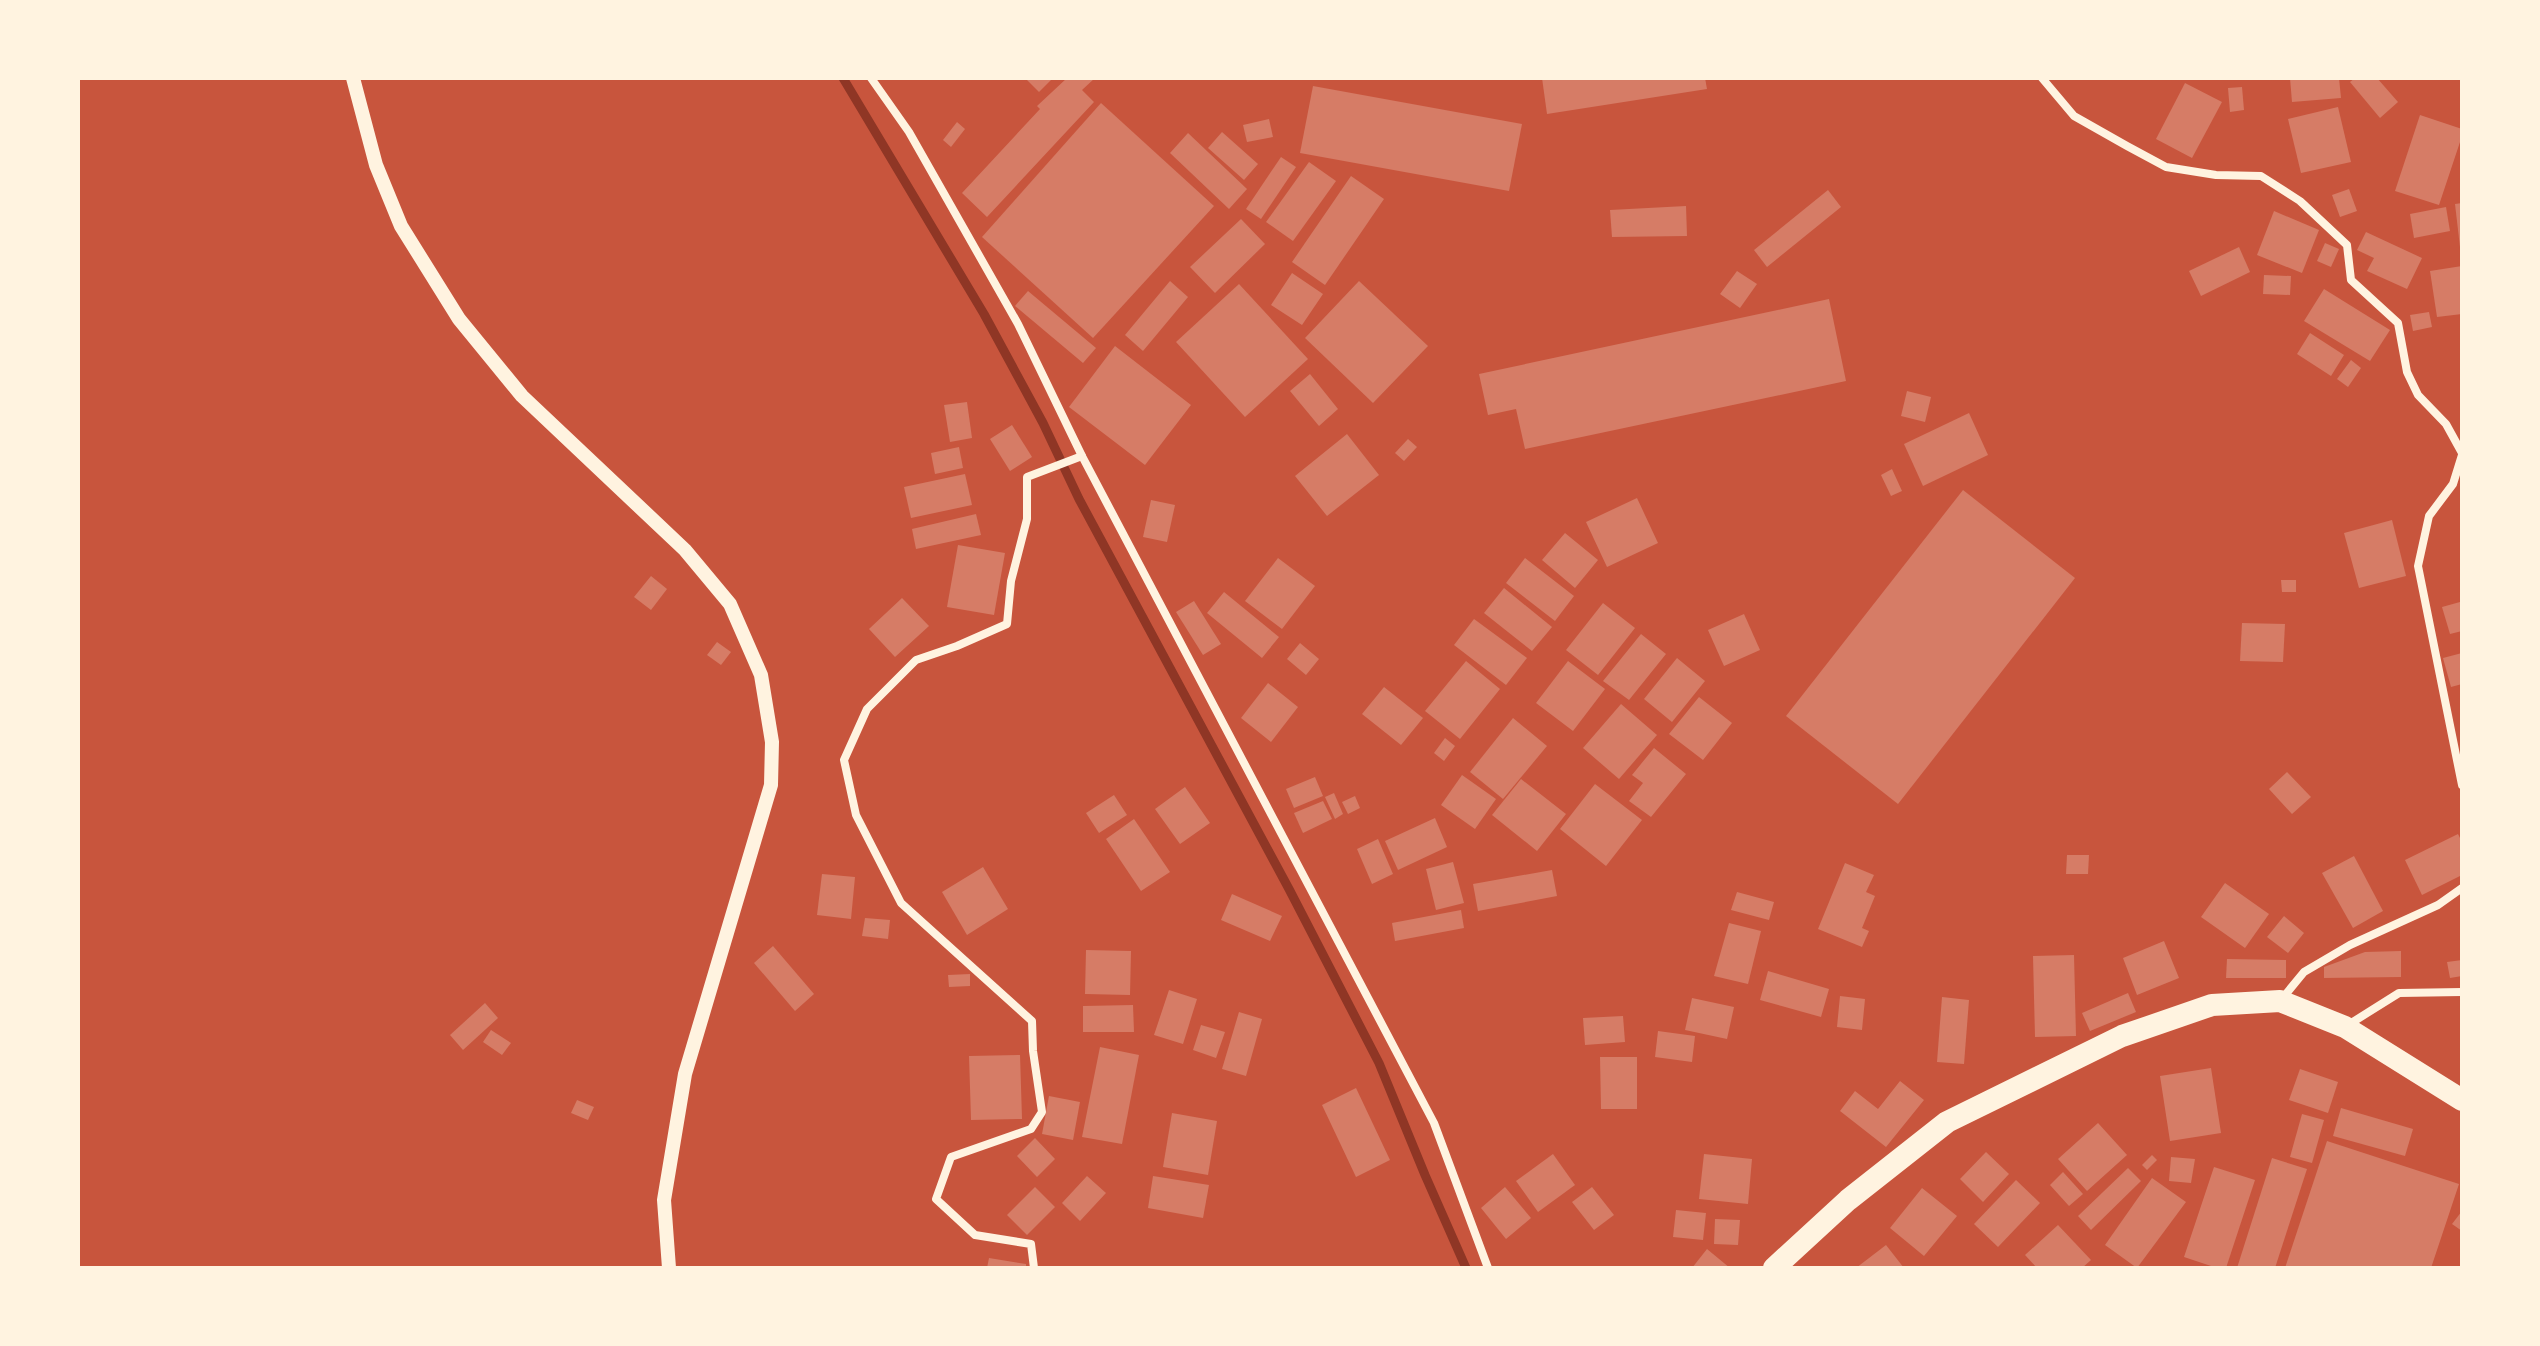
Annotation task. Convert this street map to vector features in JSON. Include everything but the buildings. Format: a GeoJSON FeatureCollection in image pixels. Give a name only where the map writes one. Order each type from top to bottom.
{"type":"FeatureCollection","features":[{"type":"Feature","properties":{"kind":"highway"},"geometry":{"type":"LineString","coordinates":[[1774,1268],[1848,1200],[1947,1122],[2122,1036],[2212,1005],[2280,1001],[2345,1027],[2462,1100]]}},
{"type":"Feature","properties":{"kind":"street"},"geometry":{"type":"LineString","coordinates":[[353,78],[376,165],[401,226],[459,319],[522,396],[685,550],[730,604],[761,675],[772,742],[771,785],[685,1074],[664,1200],[669,1268]]}},
{"type":"Feature","properties":{"kind":"street"},"geometry":{"type":"LineString","coordinates":[[871,78],[909,132],[1018,324],[1082,456],[1434,1123],[1488,1268]]}},
{"type":"Feature","properties":{"kind":"street"},"geometry":{"type":"LineString","coordinates":[[2042,78],[2074,116],[2166,167],[2216,175],[2261,176],[2300,201],[2347,245],[2351,280],[2398,323],[2407,372],[2418,395],[2446,424],[2462,454],[2453,484],[2429,516],[2418,566],[2462,785]]}},
{"type":"Feature","properties":{"kind":"street"},"geometry":{"type":"LineString","coordinates":[[1034,1268],[1031,1244],[975,1235],[936,1199],[951,1157],[1031,1129],[1042,1112],[1032,1021],[901,903],[856,815],[844,760],[867,709],[916,660],[1007,624],[1011,581],[1027,519],[1027,477],[1082,456]]}},
{"type":"Feature","properties":{"kind":"street"},"geometry":{"type":"LineString","coordinates":[[2280,1001],[2304,972],[2350,945],[2438,905],[2462,888]]}},
{"type":"Feature","properties":{"kind":"street"},"geometry":{"type":"LineString","coordinates":[[2345,1027],[2399,993],[2462,992]]}},
{"type":"Feature","properties":{"kind":"waterway"},"geometry":{"type":"LineString","coordinates":[[843,78],[984,314],[1043,423],[1079,499],[1289,889],[1379,1063],[1466,1268]]}}]}
